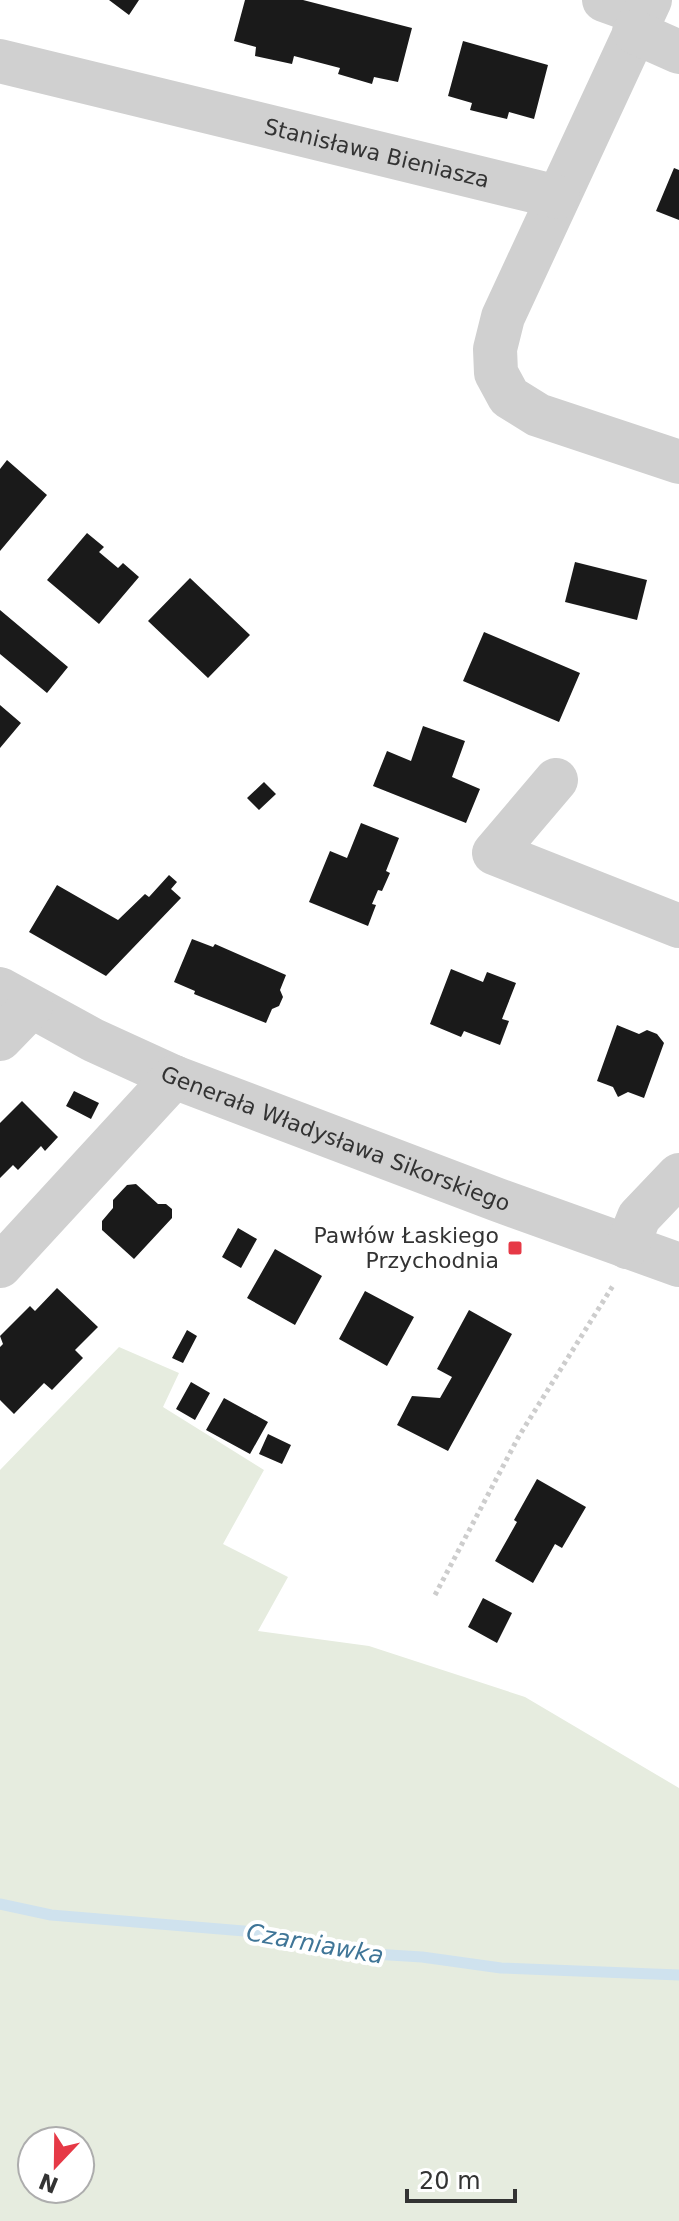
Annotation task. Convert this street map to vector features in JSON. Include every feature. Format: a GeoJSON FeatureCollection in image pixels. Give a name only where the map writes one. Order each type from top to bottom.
{"type":"FeatureCollection","features":[{"type":"Feature","properties":{"kind":"street"},"geometry":{"type":"LineString","coordinates":[[679,52],[633,11],[558,197],[503,317],[495,349],[496,373],[509,397],[538,415],[679,462]]}},
{"type":"Feature","properties":{"kind":"street","name":"Stanisława Bieniasza"},"geometry":{"type":"LineString","coordinates":[[0,61],[558,197]]}},
{"type":"Feature","properties":{"kind":"street"},"geometry":{"type":"LineString","coordinates":[[556,780],[494,853],[679,926]]}},
{"type":"Feature","properties":{"kind":"street"},"geometry":{"type":"LineString","coordinates":[[0,1039],[16,998]]}},
{"type":"Feature","properties":{"kind":"street","name":"Generała Władysława Sikorskiego"},"geometry":{"type":"LineString","coordinates":[[16,998],[93,1040],[174,1077],[679,1265]]}},
{"type":"Feature","properties":{"kind":"street"},"geometry":{"type":"LineString","coordinates":[[0,1266],[174,1077]]}},
{"type":"Feature","properties":{"kind":"street"},"geometry":{"type":"LineString","coordinates":[[627,1247],[639,1217],[679,1175]]}},
{"type":"Feature","properties":{"kind":"path"},"geometry":{"type":"LineString","coordinates":[[435,1595],[519,1436],[613,1288],[627,1247]]}},
{"type":"Feature","properties":{"kind":"shaded area"},"geometry":{"type":"Polygon","coordinates":[[[119,1347],[179,1373],[163,1407],[264,1470],[223,1544],[288,1577],[258,1631],[369,1646],[525,1697],[679,1788],[679,2221],[0,2221],[0,1470],[119,1347]]]}},
{"type":"Feature","properties":{"kind":"building"},"geometry":{"type":"Polygon","coordinates":[[[109,0],[139,0],[129,15],[109,0]]]}},
{"type":"Feature","properties":{"kind":"building"},"geometry":{"type":"Polygon","coordinates":[[[245,0],[303,0],[412,28],[398,82],[374,77],[372,84],[338,74],[340,68],[294,56],[292,64],[255,56],[256,47],[234,41],[245,0]]]}},
{"type":"Feature","properties":{"kind":"building"},"geometry":{"type":"Polygon","coordinates":[[[463,41],[548,65],[534,119],[509,112],[507,119],[470,110],[472,103],[448,96],[463,41]]]}},
{"type":"Feature","properties":{"kind":"building"},"geometry":{"type":"Polygon","coordinates":[[[674,168],[679,170],[679,220],[656,211],[674,168]]]}},
{"type":"Feature","properties":{"kind":"building"},"geometry":{"type":"Polygon","coordinates":[[[7,460],[47,495],[0,551],[0,469],[7,460]]]}},
{"type":"Feature","properties":{"kind":"building"},"geometry":{"type":"Polygon","coordinates":[[[87,533],[104,547],[99,552],[118,568],[123,563],[139,577],[99,624],[47,580],[87,533]]]}},
{"type":"Feature","properties":{"kind":"building"},"geometry":{"type":"Polygon","coordinates":[[[575,562],[647,580],[637,620],[565,602],[575,562]]]}},
{"type":"Feature","properties":{"kind":"building"},"geometry":{"type":"Polygon","coordinates":[[[190,578],[250,635],[208,678],[148,621],[190,578]]]}},
{"type":"Feature","properties":{"kind":"building"},"geometry":{"type":"Polygon","coordinates":[[[0,610],[68,667],[47,693],[0,654],[0,610]]]}},
{"type":"Feature","properties":{"kind":"building"},"geometry":{"type":"Polygon","coordinates":[[[484,632],[580,673],[559,722],[463,681],[484,632]]]}},
{"type":"Feature","properties":{"kind":"building"},"geometry":{"type":"Polygon","coordinates":[[[0,705],[21,723],[0,748],[0,705]]]}},
{"type":"Feature","properties":{"kind":"building"},"geometry":{"type":"Polygon","coordinates":[[[423,726],[465,741],[452,777],[480,789],[466,823],[373,786],[387,751],[411,761],[423,726]]]}},
{"type":"Feature","properties":{"kind":"building"},"geometry":{"type":"Polygon","coordinates":[[[264,782],[276,794],[259,810],[247,798],[264,782]]]}},
{"type":"Feature","properties":{"kind":"building"},"geometry":{"type":"Polygon","coordinates":[[[361,823],[399,838],[386,871],[390,873],[372,904],[376,905],[368,926],[309,902],[330,851],[347,858],[361,823]]]}},
{"type":"Feature","properties":{"kind":"building"},"geometry":{"type":"Polygon","coordinates":[[[169,875],[177,882],[171,889],[181,898],[106,976],[29,932],[57,885],[118,920],[145,894],[149,897],[169,875]]]}},
{"type":"Feature","properties":{"kind":"building"},"geometry":{"type":"Polygon","coordinates":[[[192,939],[213,947],[215,944],[286,975],[280,990],[283,997],[279,1006],[272,1009],[266,1023],[194,994],[195,991],[174,982],[192,939]]]}},
{"type":"Feature","properties":{"kind":"building"},"geometry":{"type":"Polygon","coordinates":[[[451,969],[483,982],[487,972],[516,983],[502,1019],[509,1021],[500,1045],[464,1031],[461,1037],[430,1024],[451,969]]]}},
{"type":"Feature","properties":{"kind":"building"},"geometry":{"type":"Polygon","coordinates":[[[617,1025],[639,1034],[647,1030],[657,1034],[664,1043],[644,1098],[628,1092],[618,1097],[613,1087],[597,1081],[617,1025]]]}},
{"type":"Feature","properties":{"kind":"building"},"geometry":{"type":"Polygon","coordinates":[[[74,1091],[99,1103],[91,1119],[66,1106],[74,1091]]]}},
{"type":"Feature","properties":{"kind":"building"},"geometry":{"type":"Polygon","coordinates":[[[22,1101],[58,1137],[45,1151],[41,1146],[18,1170],[13,1165],[0,1178],[0,1123],[22,1101]]]}},
{"type":"Feature","properties":{"kind":"building"},"geometry":{"type":"Polygon","coordinates":[[[136,1184],[158,1204],[166,1204],[172,1209],[172,1218],[134,1259],[102,1230],[102,1221],[113,1208],[113,1200],[127,1185],[136,1184]]]}},
{"type":"Feature","properties":{"kind":"building"},"geometry":{"type":"Polygon","coordinates":[[[238,1228],[257,1239],[241,1268],[222,1257],[238,1228]]]}},
{"type":"Feature","properties":{"kind":"building"},"geometry":{"type":"Polygon","coordinates":[[[275,1249],[322,1276],[295,1325],[247,1298],[275,1249]]]}},
{"type":"Feature","properties":{"kind":"building"},"geometry":{"type":"Polygon","coordinates":[[[57,1288],[98,1327],[75,1350],[83,1358],[52,1390],[44,1383],[14,1414],[0,1400],[0,1347],[3,1344],[0,1336],[30,1306],[35,1311],[57,1288]]]}},
{"type":"Feature","properties":{"kind":"building"},"geometry":{"type":"Polygon","coordinates":[[[365,1291],[414,1317],[387,1366],[339,1339],[365,1291]]]}},
{"type":"Feature","properties":{"kind":"building"},"geometry":{"type":"Polygon","coordinates":[[[469,1310],[512,1334],[448,1451],[397,1425],[412,1396],[440,1398],[452,1377],[437,1369],[469,1310]]]}},
{"type":"Feature","properties":{"kind":"building"},"geometry":{"type":"Polygon","coordinates":[[[187,1330],[197,1336],[183,1363],[172,1358],[187,1330]]]}},
{"type":"Feature","properties":{"kind":"building"},"geometry":{"type":"Polygon","coordinates":[[[191,1382],[210,1393],[195,1420],[176,1409],[191,1382]]]}},
{"type":"Feature","properties":{"kind":"building"},"geometry":{"type":"Polygon","coordinates":[[[224,1398],[268,1422],[250,1454],[206,1430],[224,1398]]]}},
{"type":"Feature","properties":{"kind":"building"},"geometry":{"type":"Polygon","coordinates":[[[268,1434],[291,1445],[282,1464],[259,1454],[268,1434]]]}},
{"type":"Feature","properties":{"kind":"building"},"geometry":{"type":"Polygon","coordinates":[[[537,1479],[586,1507],[562,1548],[555,1544],[533,1583],[495,1561],[537,1479]]]}},
{"type":"Feature","properties":{"kind":"building"},"geometry":{"type":"Polygon","coordinates":[[[483,1598],[512,1613],[497,1643],[468,1627],[483,1598]]]}},
{"type":"Feature","properties":{"kind":"waterway","name":"Czarniawka"},"geometry":{"type":"LineString","coordinates":[[0,1904],[51,1915],[268,1933],[341,1952],[422,1957],[501,1968],[679,1975]]}},
{"type":"Feature","properties":{"kind":"place","name":"Pawłów Łaskiego Przychodnia"},"geometry":{"type":"Point","coordinates":[515,1248]}}]}
